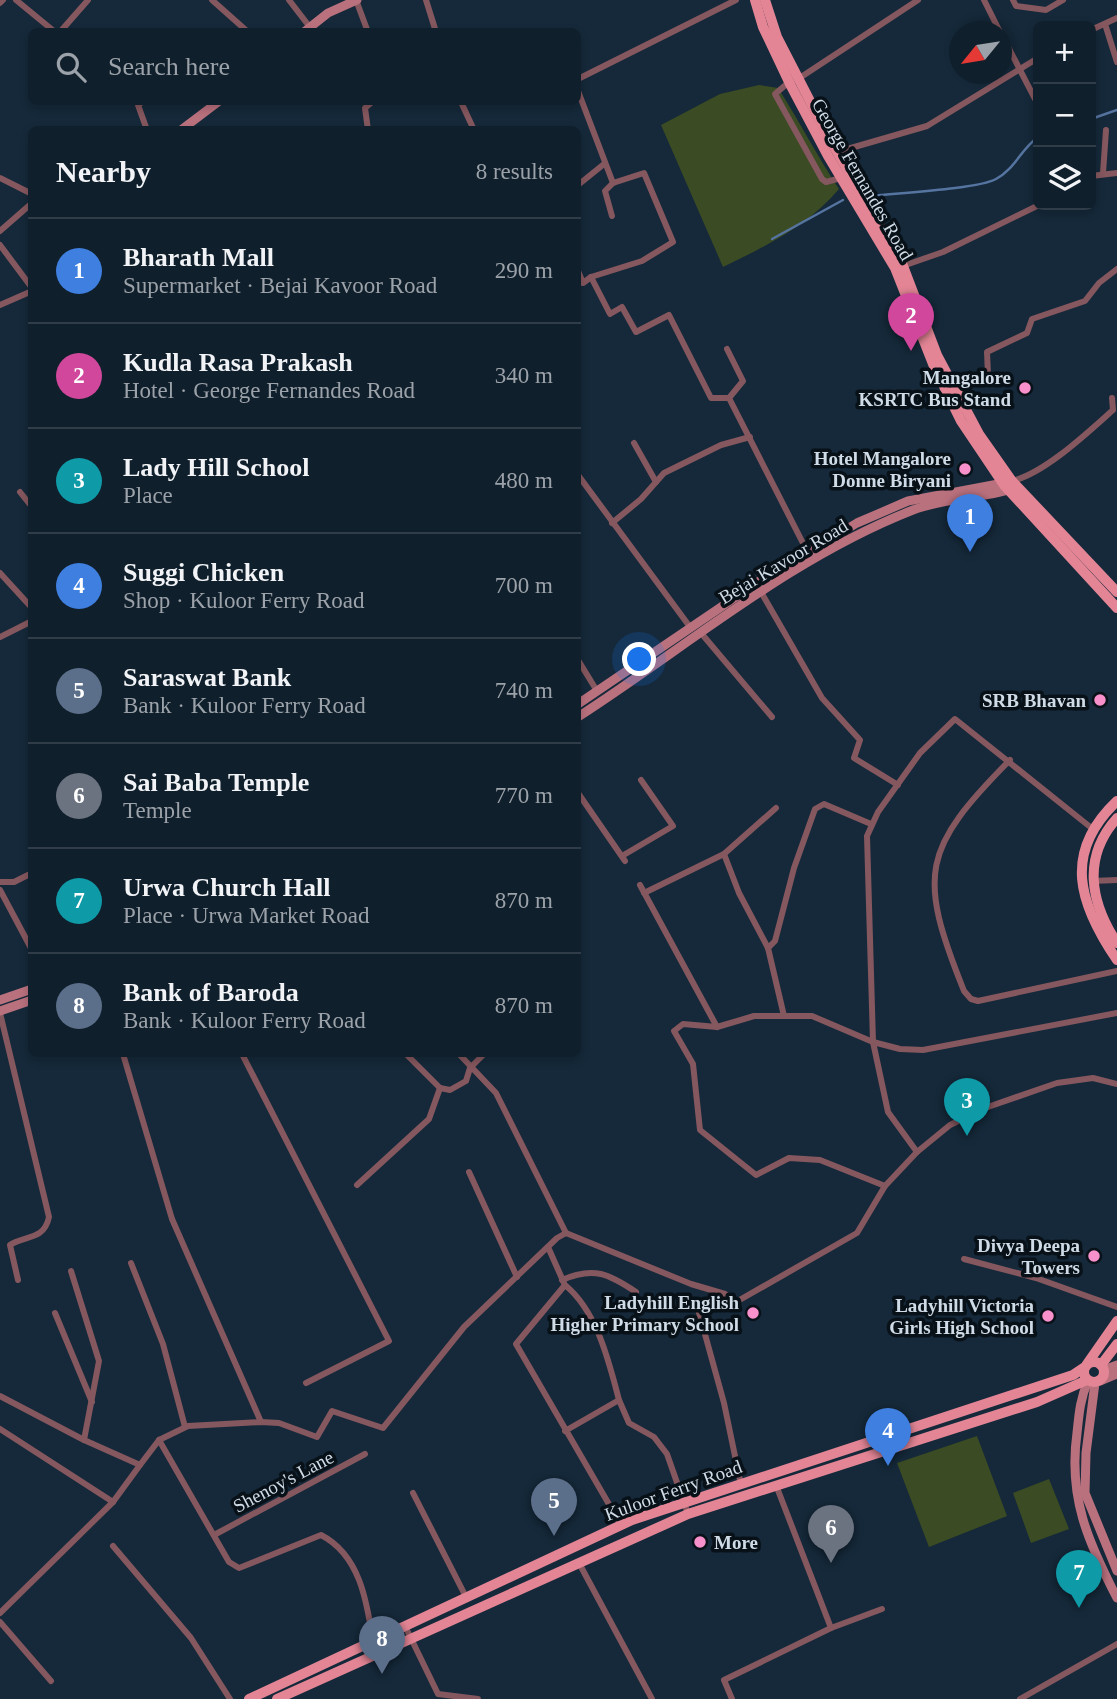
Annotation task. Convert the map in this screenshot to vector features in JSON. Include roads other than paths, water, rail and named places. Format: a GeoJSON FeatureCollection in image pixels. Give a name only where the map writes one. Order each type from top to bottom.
{"type":"FeatureCollection","features":[{"type":"Feature","properties":{"kind":"main road"},"geometry":{"type":"LineString","coordinates":[[307,28],[328,13],[356,0]]}},
{"type":"Feature","properties":{"kind":"main road","name":"George Fernandes Road"},"geometry":{"type":"LineString","coordinates":[[755,0],[763,27],[837,152],[899,267],[937,355],[1010,485],[1117,592]]}},
{"type":"Feature","properties":{"kind":"main road","name":"George Fernandes Road"},"geometry":{"type":"LineString","coordinates":[[765,0],[793,80],[841,178],[899,267],[933,364],[955,410],[1010,485],[1117,608]]}},
{"type":"Feature","properties":{"kind":"main road"},"geometry":{"type":"LineString","coordinates":[[186,126],[214,105]]}},
{"type":"Feature","properties":{"kind":"main road","name":"Bejai Kavoor Road"},"geometry":{"type":"LineString","coordinates":[[581,702],[807,551],[857,523],[908,501],[1010,485]]}},
{"type":"Feature","properties":{"kind":"main road","name":"Bejai Kavoor Road"},"geometry":{"type":"LineString","coordinates":[[581,715],[761,592],[813,561],[916,509],[1010,485]]}},
{"type":"Feature","properties":{"kind":"main road"},"geometry":{"type":"LineString","coordinates":[[1117,801],[1094,830],[1085,848],[1081,870],[1082,894],[1090,917],[1117,960]]}},
{"type":"Feature","properties":{"kind":"main road"},"geometry":{"type":"LineString","coordinates":[[1117,818],[1107,830],[1094,859],[1092,881],[1101,918],[1117,943]]}},
{"type":"Feature","properties":{"kind":"main road"},"geometry":{"type":"LineString","coordinates":[[0,1000],[28,990]]}},
{"type":"Feature","properties":{"kind":"main road"},"geometry":{"type":"LineString","coordinates":[[0,1012],[28,1002]]}},
{"type":"Feature","properties":{"kind":"main road"},"geometry":{"type":"LineString","coordinates":[[1117,1321],[1086,1366],[1084,1377],[1093,1381],[1117,1374]]}},
{"type":"Feature","properties":{"kind":"main road"},"geometry":{"type":"LineString","coordinates":[[1117,1344],[1079,1407],[1073,1457],[1076,1498],[1087,1535],[1117,1598]]}},
{"type":"Feature","properties":{"kind":"main road"},"geometry":{"type":"LineString","coordinates":[[1086,1366],[1095,1362],[1102,1367],[1117,1365]]}},
{"type":"Feature","properties":{"kind":"main road","name":"Kuloor Ferry Road"},"geometry":{"type":"LineString","coordinates":[[249,1699],[621,1525],[683,1501],[954,1416],[1073,1375],[1086,1366]]}},
{"type":"Feature","properties":{"kind":"main road"},"geometry":{"type":"LineString","coordinates":[[1093,1381],[1085,1470],[1086,1493],[1117,1571]]}},
{"type":"Feature","properties":{"kind":"main road","name":"Kuloor Ferry Road"},"geometry":{"type":"LineString","coordinates":[[277,1699],[688,1514],[1037,1402],[1093,1381]]}},
{"type":"Feature","properties":{"kind":"main road"},"geometry":{"type":"LineString","coordinates":[[1087,1535],[1099,1531]]}},
{"type":"Feature","properties":{"kind":"street"},"geometry":{"type":"LineString","coordinates":[[16,0],[52,28]]}},
{"type":"Feature","properties":{"kind":"street"},"geometry":{"type":"LineString","coordinates":[[61,28],[88,0]]}},
{"type":"Feature","properties":{"kind":"street"},"geometry":{"type":"LineString","coordinates":[[212,0],[244,28]]}},
{"type":"Feature","properties":{"kind":"street"},"geometry":{"type":"LineString","coordinates":[[289,0],[305,28]]}},
{"type":"Feature","properties":{"kind":"street"},"geometry":{"type":"LineString","coordinates":[[356,0],[366,28]]}},
{"type":"Feature","properties":{"kind":"street"},"geometry":{"type":"LineString","coordinates":[[426,0],[435,28]]}},
{"type":"Feature","properties":{"kind":"street"},"geometry":{"type":"LineString","coordinates":[[581,78],[736,0]]}},
{"type":"Feature","properties":{"kind":"street"},"geometry":{"type":"LineString","coordinates":[[841,178],[827,182],[822,179],[775,93],[918,0]]}},
{"type":"Feature","properties":{"kind":"street"},"geometry":{"type":"LineString","coordinates":[[984,0],[994,21]]}},
{"type":"Feature","properties":{"kind":"street"},"geometry":{"type":"LineString","coordinates":[[1013,0],[1016,6],[1046,10],[1063,0]]}},
{"type":"Feature","properties":{"kind":"street"},"geometry":{"type":"LineString","coordinates":[[1096,28],[1117,18]]}},
{"type":"Feature","properties":{"kind":"street"},"geometry":{"type":"LineString","coordinates":[[1105,24],[1117,62]]}},
{"type":"Feature","properties":{"kind":"street"},"geometry":{"type":"LineString","coordinates":[[1012,55],[1033,95]]}},
{"type":"Feature","properties":{"kind":"street"},"geometry":{"type":"LineString","coordinates":[[837,152],[927,126],[1033,61]]}},
{"type":"Feature","properties":{"kind":"street"},"geometry":{"type":"LineString","coordinates":[[581,99],[613,183]]}},
{"type":"Feature","properties":{"kind":"street"},"geometry":{"type":"LineString","coordinates":[[138,105],[144,126]]}},
{"type":"Feature","properties":{"kind":"street"},"geometry":{"type":"LineString","coordinates":[[367,126],[365,108],[368,105]]}},
{"type":"Feature","properties":{"kind":"street"},"geometry":{"type":"LineString","coordinates":[[462,105],[472,126]]}},
{"type":"Feature","properties":{"kind":"street"},"geometry":{"type":"LineString","coordinates":[[1103,173],[1107,131]]}},
{"type":"Feature","properties":{"kind":"street"},"geometry":{"type":"LineString","coordinates":[[581,183],[604,164]]}},
{"type":"Feature","properties":{"kind":"street"},"geometry":{"type":"LineString","coordinates":[[581,284],[591,277],[642,261],[673,242],[644,173],[613,183],[605,191],[612,216]]}},
{"type":"Feature","properties":{"kind":"street"},"geometry":{"type":"LineString","coordinates":[[1096,175],[1117,173]]}},
{"type":"Feature","properties":{"kind":"street"},"geometry":{"type":"LineString","coordinates":[[0,178],[28,192]]}},
{"type":"Feature","properties":{"kind":"street"},"geometry":{"type":"LineString","coordinates":[[0,231],[28,206]]}},
{"type":"Feature","properties":{"kind":"street"},"geometry":{"type":"LineString","coordinates":[[899,267],[943,252],[1033,207]]}},
{"type":"Feature","properties":{"kind":"street"},"geometry":{"type":"LineString","coordinates":[[0,245],[28,282]]}},
{"type":"Feature","properties":{"kind":"street"},"geometry":{"type":"LineString","coordinates":[[957,392],[988,375],[987,352],[1027,333],[1032,319],[1085,301],[1099,283],[1117,269]]}},
{"type":"Feature","properties":{"kind":"street"},"geometry":{"type":"LineString","coordinates":[[591,277],[610,314],[622,307],[636,332],[669,314],[711,398],[729,398]]}},
{"type":"Feature","properties":{"kind":"street"},"geometry":{"type":"LineString","coordinates":[[0,305],[28,286]]}},
{"type":"Feature","properties":{"kind":"street"},"geometry":{"type":"LineString","coordinates":[[727,349],[743,381],[729,398]]}},
{"type":"Feature","properties":{"kind":"street"},"geometry":{"type":"LineString","coordinates":[[729,398],[813,561]]}},
{"type":"Feature","properties":{"kind":"street"},"geometry":{"type":"LineString","coordinates":[[1010,485],[1025,478],[1113,410],[1112,398]]}},
{"type":"Feature","properties":{"kind":"street"},"geometry":{"type":"LineString","coordinates":[[612,523],[641,499],[664,473],[721,445],[750,437]]}},
{"type":"Feature","properties":{"kind":"street"},"geometry":{"type":"LineString","coordinates":[[634,443],[656,482]]}},
{"type":"Feature","properties":{"kind":"street"},"geometry":{"type":"LineString","coordinates":[[581,479],[690,627]]}},
{"type":"Feature","properties":{"kind":"street"},"geometry":{"type":"LineString","coordinates":[[20,492],[28,502]]}},
{"type":"Feature","properties":{"kind":"street"},"geometry":{"type":"LineString","coordinates":[[0,573],[28,604]]}},
{"type":"Feature","properties":{"kind":"street"},"geometry":{"type":"LineString","coordinates":[[761,592],[822,698],[860,740],[854,758],[898,785]]}},
{"type":"Feature","properties":{"kind":"street"},"geometry":{"type":"LineString","coordinates":[[0,637],[28,623]]}},
{"type":"Feature","properties":{"kind":"street"},"geometry":{"type":"LineString","coordinates":[[701,633],[772,717]]}},
{"type":"Feature","properties":{"kind":"street"},"geometry":{"type":"LineString","coordinates":[[581,665],[597,691]]}},
{"type":"Feature","properties":{"kind":"street"},"geometry":{"type":"LineString","coordinates":[[917,1152],[888,1112],[873,1042],[865,856],[871,824],[920,753],[955,719],[1010,760],[1094,830]]}},
{"type":"Feature","properties":{"kind":"street"},"geometry":{"type":"LineString","coordinates":[[1010,760],[971,799],[952,825],[940,845],[934,869],[938,918],[964,991],[971,999],[978,1000],[1117,971]]}},
{"type":"Feature","properties":{"kind":"street"},"geometry":{"type":"LineString","coordinates":[[581,797],[624,859],[673,826],[641,780]]}},
{"type":"Feature","properties":{"kind":"street"},"geometry":{"type":"LineString","coordinates":[[768,948],[775,941],[794,868],[814,809],[824,804],[871,824]]}},
{"type":"Feature","properties":{"kind":"street"},"geometry":{"type":"LineString","coordinates":[[644,893],[724,854],[776,808]]}},
{"type":"Feature","properties":{"kind":"street"},"geometry":{"type":"LineString","coordinates":[[724,854],[739,893],[768,948],[784,1016]]}},
{"type":"Feature","properties":{"kind":"street"},"geometry":{"type":"LineString","coordinates":[[0,882],[14,882],[28,875]]}},
{"type":"Feature","properties":{"kind":"street"},"geometry":{"type":"LineString","coordinates":[[1092,881],[1117,880]]}},
{"type":"Feature","properties":{"kind":"street"},"geometry":{"type":"LineString","coordinates":[[640,885],[717,1027]]}},
{"type":"Feature","properties":{"kind":"street"},"geometry":{"type":"LineString","coordinates":[[0,890],[28,942]]}},
{"type":"Feature","properties":{"kind":"street"},"geometry":{"type":"LineString","coordinates":[[0,1012],[49,1217],[46,1226],[31,1238],[10,1245],[18,1280]]}},
{"type":"Feature","properties":{"kind":"street"},"geometry":{"type":"LineString","coordinates":[[885,1185],[820,1160],[789,1158],[756,1175],[700,1130],[693,1064],[674,1031],[683,1024],[717,1027],[754,1016],[811,1016],[873,1042],[900,1049],[923,1050],[1117,1013]]}},
{"type":"Feature","properties":{"kind":"street"},"geometry":{"type":"LineString","coordinates":[[123,1057],[172,1219],[261,1422]]}},
{"type":"Feature","properties":{"kind":"street"},"geometry":{"type":"LineString","coordinates":[[244,1057],[388,1341],[306,1383]]}},
{"type":"Feature","properties":{"kind":"street"},"geometry":{"type":"LineString","coordinates":[[409,1057],[440,1088],[450,1090],[466,1081],[470,1068],[481,1057]]}},
{"type":"Feature","properties":{"kind":"street"},"geometry":{"type":"LineString","coordinates":[[461,1057],[496,1093],[566,1233],[691,1284],[725,1294],[736,1302],[857,1233],[885,1185],[917,1152],[950,1125],[1058,1083],[1093,1077],[1117,1084]]}},
{"type":"Feature","properties":{"kind":"street"},"geometry":{"type":"LineString","coordinates":[[357,1185],[429,1119],[440,1088]]}},
{"type":"Feature","properties":{"kind":"street"},"geometry":{"type":"LineString","coordinates":[[469,1172],[517,1277]]}},
{"type":"Feature","properties":{"kind":"street"},"geometry":{"type":"LineString","coordinates":[[0,1613],[113,1502],[159,1440],[185,1427],[279,1423],[317,1437],[332,1411],[383,1428],[464,1327],[566,1233]]}},
{"type":"Feature","properties":{"kind":"street"},"geometry":{"type":"LineString","coordinates":[[548,1247],[564,1282],[596,1329],[629,1423],[654,1437],[667,1454],[688,1514]]}},
{"type":"Feature","properties":{"kind":"street"},"geometry":{"type":"LineString","coordinates":[[964,1259],[1036,1278],[1117,1307]]}},
{"type":"Feature","properties":{"kind":"street"},"geometry":{"type":"LineString","coordinates":[[131,1263],[163,1344],[185,1427]]}},
{"type":"Feature","properties":{"kind":"street"},"geometry":{"type":"LineString","coordinates":[[621,1525],[516,1344],[564,1282],[592,1270],[610,1274],[636,1292]]}},
{"type":"Feature","properties":{"kind":"street"},"geometry":{"type":"LineString","coordinates":[[71,1272],[98,1353],[99,1370],[84,1440]]}},
{"type":"Feature","properties":{"kind":"street"},"geometry":{"type":"LineString","coordinates":[[698,1309],[724,1403],[741,1485]]}},
{"type":"Feature","properties":{"kind":"street"},"geometry":{"type":"LineString","coordinates":[[55,1312],[93,1404]]}},
{"type":"Feature","properties":{"kind":"street"},"geometry":{"type":"LineString","coordinates":[[0,1396],[84,1440],[140,1465]]}},
{"type":"Feature","properties":{"kind":"street"},"geometry":{"type":"LineString","coordinates":[[565,1431],[619,1400]]}},
{"type":"Feature","properties":{"kind":"street"},"geometry":{"type":"LineString","coordinates":[[0,1429],[113,1502]]}},
{"type":"Feature","properties":{"kind":"street"},"geometry":{"type":"LineString","coordinates":[[159,1440],[229,1562],[239,1568],[313,1537],[321,1535],[337,1543],[365,1590],[373,1642]]}},
{"type":"Feature","properties":{"kind":"street","name":"Shenoy's Lane"},"geometry":{"type":"LineString","coordinates":[[215,1535],[365,1454]]}},
{"type":"Feature","properties":{"kind":"street"},"geometry":{"type":"LineString","coordinates":[[776,1485],[831,1628]]}},
{"type":"Feature","properties":{"kind":"street"},"geometry":{"type":"LineString","coordinates":[[412,1493],[467,1599]]}},
{"type":"Feature","properties":{"kind":"street"},"geometry":{"type":"LineString","coordinates":[[113,1546],[191,1639],[230,1699]]}},
{"type":"Feature","properties":{"kind":"street"},"geometry":{"type":"LineString","coordinates":[[579,1563],[652,1699]]}},
{"type":"Feature","properties":{"kind":"street"},"geometry":{"type":"LineString","coordinates":[[732,1699],[724,1680],[831,1628],[883,1609]]}},
{"type":"Feature","properties":{"kind":"street"},"geometry":{"type":"LineString","coordinates":[[0,1622],[51,1681]]}},
{"type":"Feature","properties":{"kind":"street"},"geometry":{"type":"LineString","coordinates":[[405,1626],[438,1694],[478,1699]]}},
{"type":"Feature","properties":{"kind":"street"},"geometry":{"type":"LineString","coordinates":[[1020,1699],[1117,1644]]}},
{"type":"Feature","properties":{"kind":"waterway"},"geometry":{"type":"LineString","coordinates":[[1096,117],[1117,110]]}},
{"type":"Feature","properties":{"kind":"waterway"},"geometry":{"type":"LineString","coordinates":[[872,196],[955,188],[996,179],[1008,170],[1033,142]]}},
{"type":"Feature","properties":{"kind":"waterway"},"geometry":{"type":"LineString","coordinates":[[772,239],[843,200]]}},
{"type":"Feature","properties":{"kind":"place","name":"Kudla Rasa Prakash"},"geometry":{"type":"Point","coordinates":[911,351]}},
{"type":"Feature","properties":{"kind":"place","name":"Mangalore KSRTC Bus Stand"},"geometry":{"type":"Point","coordinates":[1025,388]}},
{"type":"Feature","properties":{"kind":"place","name":"Hotel Mangalore Donne Biryani"},"geometry":{"type":"Point","coordinates":[965,469]}},
{"type":"Feature","properties":{"kind":"place","name":"Bharath Mall"},"geometry":{"type":"Point","coordinates":[970,552]}},
{"type":"Feature","properties":{"kind":"place","name":"SRB Bhavan"},"geometry":{"type":"Point","coordinates":[1100,700]}},
{"type":"Feature","properties":{"kind":"place","name":"Lady Hill School"},"geometry":{"type":"Point","coordinates":[967,1136]}},
{"type":"Feature","properties":{"kind":"place","name":"Divya Deepa Towers"},"geometry":{"type":"Point","coordinates":[1094,1256]}},
{"type":"Feature","properties":{"kind":"place","name":"Ladyhill English Higher Primary School"},"geometry":{"type":"Point","coordinates":[753,1313]}},
{"type":"Feature","properties":{"kind":"place","name":"Ladyhill Victoria Girls High School"},"geometry":{"type":"Point","coordinates":[1048,1316]}},
{"type":"Feature","properties":{"kind":"place","name":"Suggi Chicken"},"geometry":{"type":"Point","coordinates":[888,1466]}},
{"type":"Feature","properties":{"kind":"place","name":"Saraswat Bank"},"geometry":{"type":"Point","coordinates":[554,1536]}},
{"type":"Feature","properties":{"kind":"place","name":"More"},"geometry":{"type":"Point","coordinates":[700,1542]}},
{"type":"Feature","properties":{"kind":"place","name":"Sai Baba Temple"},"geometry":{"type":"Point","coordinates":[831,1563]}},
{"type":"Feature","properties":{"kind":"place","name":"Urwa Church Hall"},"geometry":{"type":"Point","coordinates":[1079,1608]}},
{"type":"Feature","properties":{"kind":"place","name":"Bank of Baroda"},"geometry":{"type":"Point","coordinates":[382,1674]}}]}
